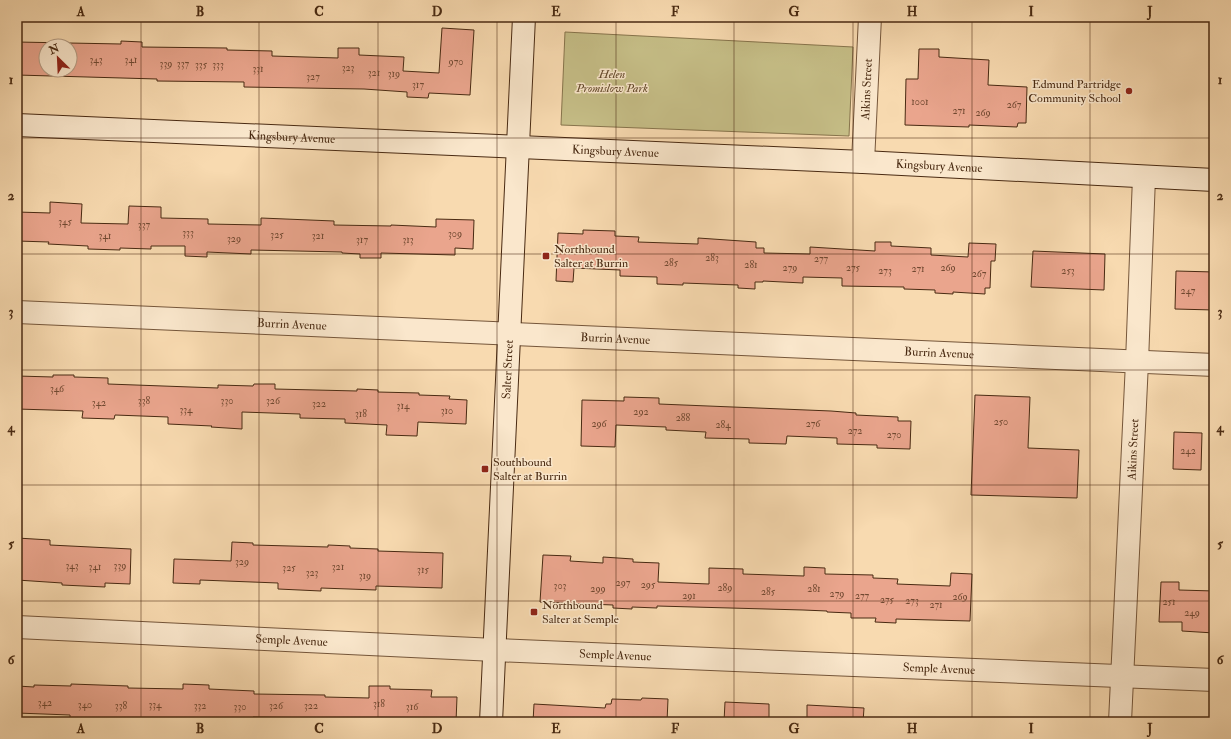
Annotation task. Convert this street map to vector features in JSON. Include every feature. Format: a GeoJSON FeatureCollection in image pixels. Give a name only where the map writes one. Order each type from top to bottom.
{"type":"FeatureCollection","features":[{"type":"Feature","properties":{"kind":"street","name":"Salter Street"},"geometry":{"type":"LineString","coordinates":[[492,722],[524,17]]}},
{"type":"Feature","properties":{"kind":"street","name":"Aikins Street"},"geometry":{"type":"LineString","coordinates":[[863,162],[870,17]]}},
{"type":"Feature","properties":{"kind":"street","name":"Kingsbury Avenue"},"geometry":{"type":"LineString","coordinates":[[17,125],[863,162],[1214,180]]}},
{"type":"Feature","properties":{"kind":"street","name":"Aikins Street"},"geometry":{"type":"LineString","coordinates":[[1120,722],[1144,177]]}},
{"type":"Feature","properties":{"kind":"street","name":"Burrin Avenue"},"geometry":{"type":"LineString","coordinates":[[17,312],[1214,365]]}},
{"type":"Feature","properties":{"kind":"street","name":"Semple Avenue"},"geometry":{"type":"LineString","coordinates":[[17,627],[495,650],[1214,680]]}},
{"type":"Feature","properties":{"kind":"green space","name":"Helen Promislow Park"},"geometry":{"type":"Polygon","coordinates":[[[565,32],[853,47],[849,136],[561,125],[565,32]]]}},
{"type":"Feature","properties":{"kind":"building"},"geometry":{"type":"Polygon","coordinates":[[[442,28],[474,30],[470,95],[429,93],[428,98],[407,97],[407,92],[364,89],[244,87],[244,82],[157,81],[157,79],[78,77],[78,43],[121,44],[121,41],[142,42],[142,47],[227,48],[227,50],[272,51],[272,56],[338,58],[338,48],[359,48],[359,55],[404,57],[403,71],[439,73],[442,28]]]}},
{"type":"Feature","properties":{"kind":"building"},"geometry":{"type":"Polygon","coordinates":[[[17,42],[38,42],[38,76],[17,75],[17,42]]]}},
{"type":"Feature","properties":{"kind":"building"},"geometry":{"type":"Polygon","coordinates":[[[919,49],[939,49],[939,57],[989,60],[988,85],[1027,87],[1026,123],[1018,123],[1017,127],[905,125],[906,79],[918,79],[919,49]]]}},
{"type":"Feature","properties":{"kind":"building"},"geometry":{"type":"Polygon","coordinates":[[[50,202],[82,204],[81,223],[128,224],[129,206],[161,207],[161,218],[208,219],[208,224],[261,225],[261,218],[334,221],[334,225],[436,227],[436,219],[474,220],[473,249],[455,248],[455,255],[381,253],[381,258],[360,258],[360,254],[342,252],[251,250],[251,254],[207,252],[207,257],[185,256],[185,246],[151,246],[151,249],[120,248],[120,250],[88,249],[88,246],[48,244],[49,242],[17,241],[17,212],[50,213],[50,202]]]}},
{"type":"Feature","properties":{"kind":"building"},"geometry":{"type":"Polygon","coordinates":[[[583,230],[615,231],[615,236],[639,237],[638,242],[698,244],[698,238],[756,242],[756,248],[764,248],[764,253],[810,254],[810,247],[875,251],[875,242],[891,242],[891,246],[931,248],[931,255],[968,257],[969,243],[996,244],[995,261],[991,261],[990,288],[985,288],[985,294],[953,292],[953,294],[935,293],[935,290],[904,289],[904,287],[842,286],[842,278],[803,277],[803,283],[755,282],[755,289],[738,288],[738,285],[683,283],[683,285],[657,284],[657,277],[620,276],[620,270],[574,268],[573,282],[556,281],[558,233],[583,234],[583,230]]]}},
{"type":"Feature","properties":{"kind":"building"},"geometry":{"type":"Polygon","coordinates":[[[1033,251],[1105,254],[1104,290],[1031,287],[1033,251]]]}},
{"type":"Feature","properties":{"kind":"building"},"geometry":{"type":"Polygon","coordinates":[[[1176,271],[1214,272],[1214,310],[1175,309],[1176,271]]]}},
{"type":"Feature","properties":{"kind":"building"},"geometry":{"type":"Polygon","coordinates":[[[53,375],[108,378],[108,384],[218,388],[218,385],[253,386],[254,384],[275,384],[275,389],[357,391],[357,389],[378,390],[378,392],[419,393],[419,395],[450,396],[449,399],[467,400],[466,424],[418,422],[417,436],[386,435],[387,425],[345,423],[345,419],[300,418],[300,414],[242,412],[242,429],[168,424],[168,417],[115,415],[114,419],[82,418],[83,411],[17,409],[17,376],[53,377],[53,375]]]}},
{"type":"Feature","properties":{"kind":"building"},"geometry":{"type":"Polygon","coordinates":[[[975,395],[1030,397],[1028,448],[1079,450],[1077,498],[971,495],[975,395]]]}},
{"type":"Feature","properties":{"kind":"building"},"geometry":{"type":"Polygon","coordinates":[[[624,397],[659,398],[659,404],[831,411],[856,413],[856,415],[898,417],[898,421],[911,421],[910,449],[877,448],[877,445],[837,444],[837,438],[787,436],[786,444],[749,443],[749,439],[705,438],[706,432],[666,430],[666,427],[616,425],[615,447],[581,446],[582,400],[624,401],[624,397]]]}},
{"type":"Feature","properties":{"kind":"building"},"geometry":{"type":"Polygon","coordinates":[[[1174,432],[1202,433],[1201,470],[1173,469],[1174,432]]]}},
{"type":"Feature","properties":{"kind":"building"},"geometry":{"type":"Polygon","coordinates":[[[17,538],[50,540],[50,545],[131,549],[130,584],[105,583],[105,587],[62,585],[62,583],[17,580],[17,538]]]}},
{"type":"Feature","properties":{"kind":"building"},"geometry":{"type":"Polygon","coordinates":[[[232,542],[253,543],[253,545],[328,547],[328,545],[350,546],[350,548],[378,549],[378,551],[443,553],[442,588],[376,586],[376,590],[321,588],[321,591],[278,589],[278,583],[200,580],[200,584],[173,583],[174,559],[231,561],[232,542]]]}},
{"type":"Feature","properties":{"kind":"building"},"geometry":{"type":"Polygon","coordinates":[[[543,555],[571,556],[570,561],[603,563],[603,557],[633,559],[633,562],[659,563],[658,582],[709,584],[709,568],[743,569],[743,574],[804,576],[804,567],[825,568],[825,574],[873,575],[873,578],[898,579],[897,584],[950,586],[951,573],[972,574],[970,621],[896,619],[896,623],[875,622],[876,618],[851,618],[851,613],[827,611],[657,606],[657,608],[632,607],[632,609],[613,608],[613,605],[540,602],[543,555]]]}},
{"type":"Feature","properties":{"kind":"building"},"geometry":{"type":"Polygon","coordinates":[[[1161,582],[1179,582],[1179,590],[1214,591],[1214,633],[1182,631],[1182,622],[1159,622],[1161,582]]]}},
{"type":"Feature","properties":{"kind":"building"},"geometry":{"type":"Polygon","coordinates":[[[71,684],[128,686],[128,688],[183,689],[183,684],[209,685],[209,689],[254,691],[254,694],[325,695],[325,697],[369,698],[369,686],[390,686],[390,689],[432,690],[431,697],[457,697],[456,722],[368,722],[333,720],[333,718],[253,717],[253,722],[165,719],[165,722],[70,722],[70,715],[17,713],[17,686],[71,686],[71,684]]]}},
{"type":"Feature","properties":{"kind":"building"},"geometry":{"type":"Polygon","coordinates":[[[642,698],[668,699],[667,722],[533,722],[534,704],[605,708],[606,704],[611,704],[612,699],[641,700],[642,698]]]}},
{"type":"Feature","properties":{"kind":"building"},"geometry":{"type":"Polygon","coordinates":[[[725,702],[769,704],[769,722],[724,722],[725,702]]]}},
{"type":"Feature","properties":{"kind":"building"},"geometry":{"type":"Polygon","coordinates":[[[807,705],[864,708],[863,722],[807,722],[807,705]]]}},
{"type":"Feature","properties":{"kind":"place","name":"Edmund Partridge Community School"},"geometry":{"type":"Point","coordinates":[1129,91]}},
{"type":"Feature","properties":{"kind":"place","name":"Northbound Salter at Burrin"},"geometry":{"type":"Point","coordinates":[546,256]}},
{"type":"Feature","properties":{"kind":"place","name":"Southbound Salter at Burrin"},"geometry":{"type":"Point","coordinates":[485,469]}},
{"type":"Feature","properties":{"kind":"place","name":"Northbound Salter at Semple"},"geometry":{"type":"Point","coordinates":[534,612]}}]}
